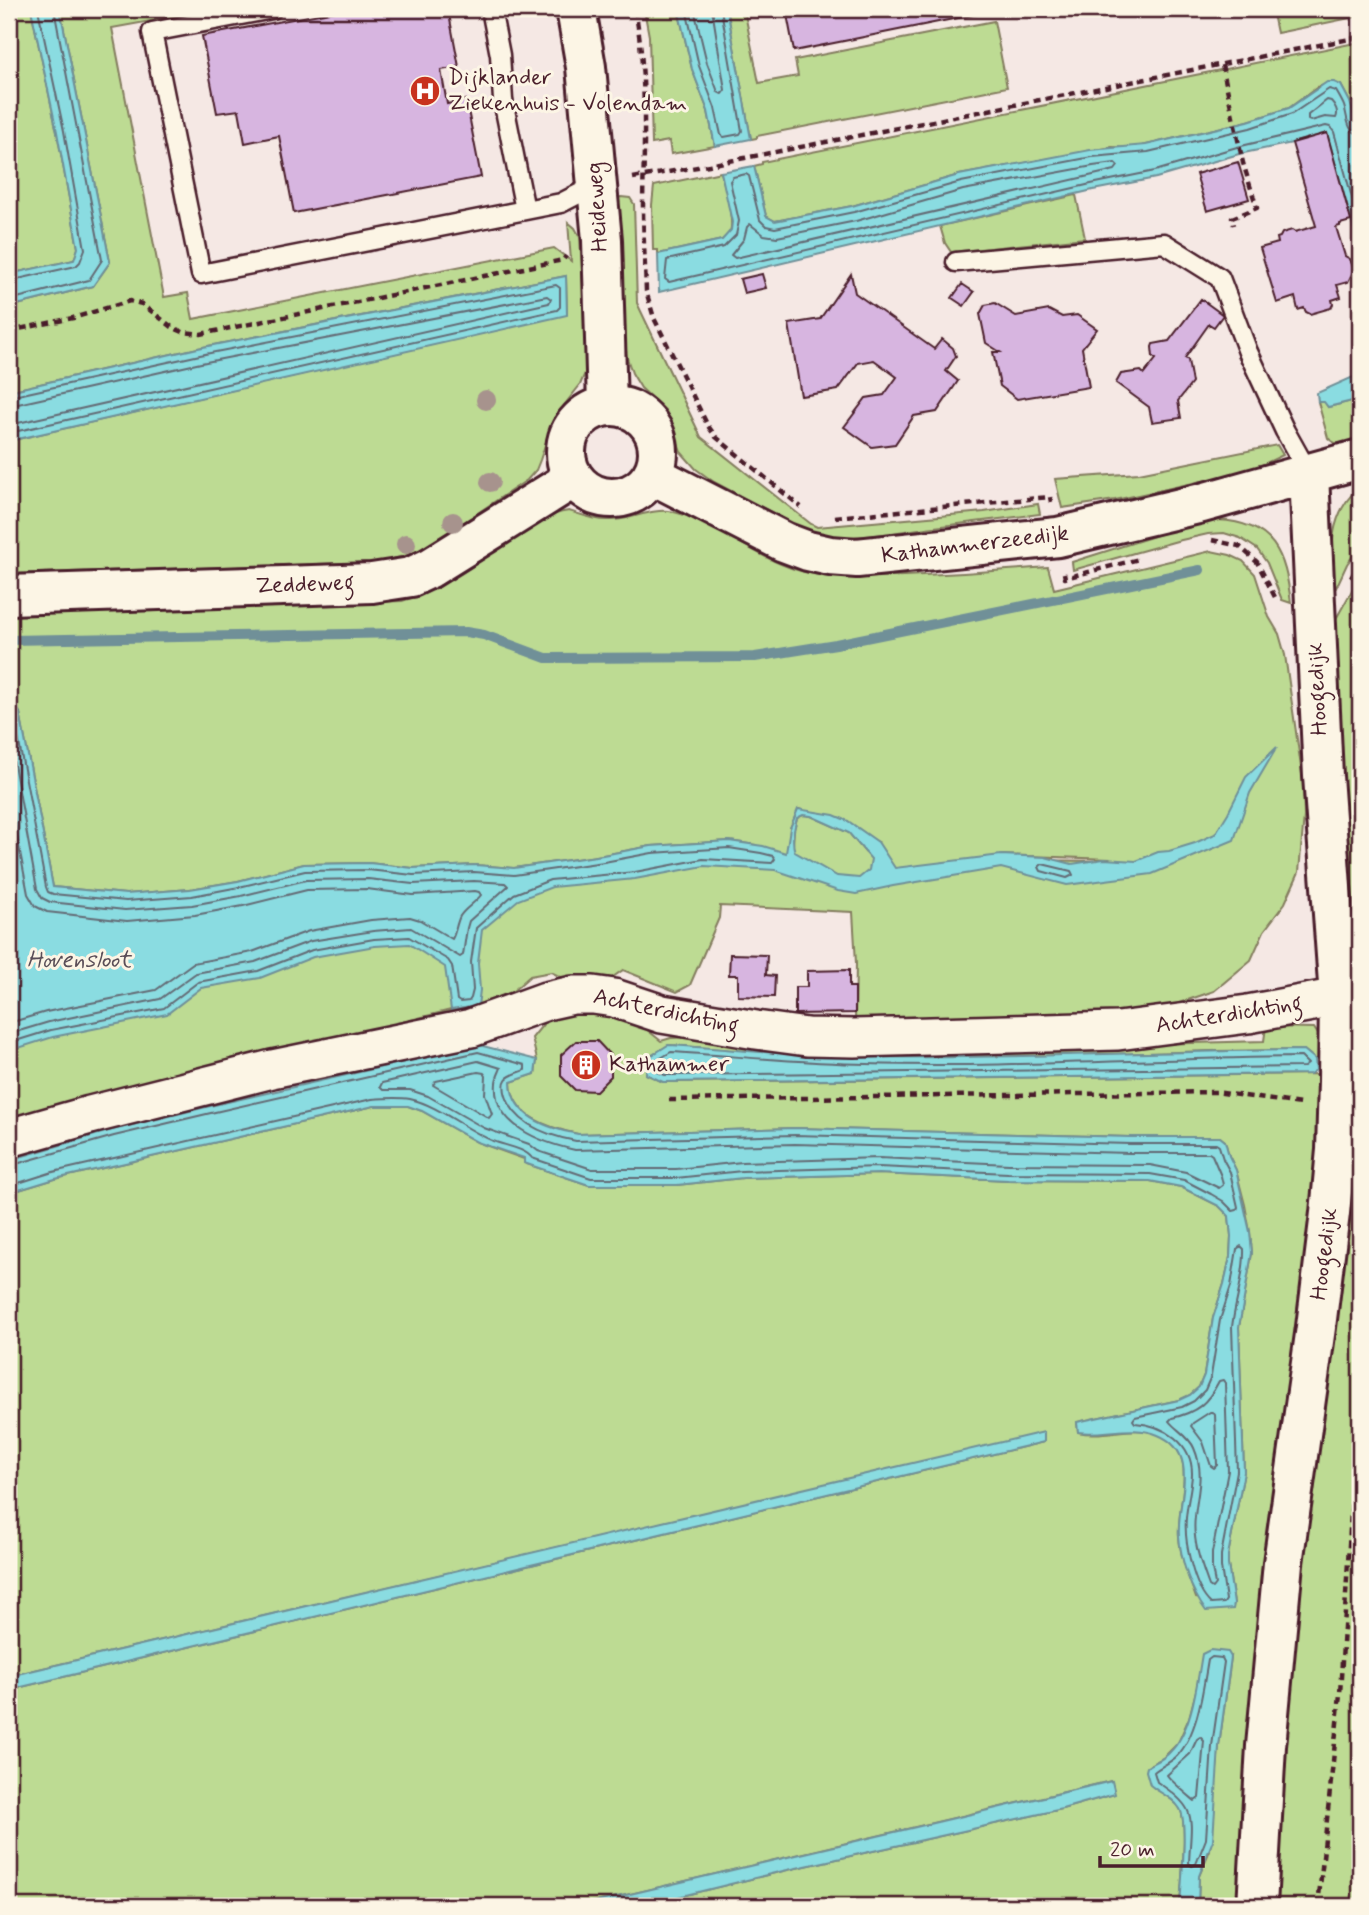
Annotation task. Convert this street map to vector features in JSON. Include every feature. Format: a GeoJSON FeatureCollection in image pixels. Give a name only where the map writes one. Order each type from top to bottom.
{"type":"FeatureCollection","features":[{"type":"Feature","properties":{"kind":"street","name":"Heideweg"},"geometry":{"type":"LineString","coordinates":[[576,9],[586,67],[602,240],[607,405]]}},
{"type":"Feature","properties":{"kind":"street"},"geometry":{"type":"LineString","coordinates":[[607,405],[632,410],[644,418],[655,434],[659,456],[653,475],[643,487],[628,496],[606,498],[587,491],[573,478],[568,467],[567,440],[573,426],[590,411],[607,405]]}},
{"type":"Feature","properties":{"kind":"street","name":"Kathammerzeedijk"},"geometry":{"type":"LineString","coordinates":[[653,475],[785,542],[830,556],[857,558],[1058,537],[1202,503],[1360,459]]}},
{"type":"Feature","properties":{"kind":"street","name":"Hoogedijk"},"geometry":{"type":"LineString","coordinates":[[1257,1906],[1266,1746],[1283,1563],[1317,1327],[1329,1226],[1337,1109],[1339,997],[1323,776],[1309,474]]}},
{"type":"Feature","properties":{"kind":"street","name":"Zeddeweg"},"geometry":{"type":"LineString","coordinates":[[9,595],[372,583],[411,577],[447,558],[573,478]]}},
{"type":"Feature","properties":{"kind":"street","name":"Achterdichting"},"geometry":{"type":"LineString","coordinates":[[9,1138],[272,1069],[471,1028],[546,1001],[573,995],[614,998],[662,1014],[755,1030],[807,1037],[854,1038],[1118,1031],[1248,1014],[1339,997]]}},
{"type":"Feature","properties":{"kind":"lane"},"geometry":{"type":"LineString","coordinates":[[272,9],[152,32],[201,274],[561,203],[596,185]]}},
{"type":"Feature","properties":{"kind":"lane"},"geometry":{"type":"LineString","coordinates":[[491,9],[500,55],[503,100],[525,210]]}},
{"type":"Feature","properties":{"kind":"lane"},"geometry":{"type":"LineString","coordinates":[[956,262],[1164,243],[1220,278],[1248,352],[1285,432],[1309,474]]}},
{"type":"Feature","properties":{"kind":"path"},"geometry":{"type":"LineString","coordinates":[[635,9],[642,44],[646,291],[654,318],[716,437],[808,512]]}},
{"type":"Feature","properties":{"kind":"path"},"geometry":{"type":"LineString","coordinates":[[596,185],[1360,37]]}},
{"type":"Feature","properties":{"kind":"path"},"geometry":{"type":"LineString","coordinates":[[1222,65],[1243,163],[1257,208],[1232,218],[1234,225]]}},
{"type":"Feature","properties":{"kind":"path"},"geometry":{"type":"LineString","coordinates":[[9,331],[73,318],[130,302],[142,304],[183,332],[201,334],[563,260],[566,257],[561,203]]}},
{"type":"Feature","properties":{"kind":"path"},"geometry":{"type":"LineString","coordinates":[[824,518],[1051,497],[1065,578],[1144,558]]}},
{"type":"Feature","properties":{"kind":"path"},"geometry":{"type":"LineString","coordinates":[[1211,540],[1239,546],[1257,562],[1285,616],[1314,615]]}},
{"type":"Feature","properties":{"kind":"path"},"geometry":{"type":"LineString","coordinates":[[670,1100],[1216,1092],[1337,1109]]}},
{"type":"Feature","properties":{"kind":"path"},"geometry":{"type":"LineString","coordinates":[[1318,1906],[1340,1694],[1353,1479],[1360,1437]]}},
{"type":"Feature","properties":{"kind":"green space"},"geometry":{"type":"Polygon","coordinates":[[[9,9],[31,9],[78,248],[74,260],[9,274],[9,9]]]}},
{"type":"Feature","properties":{"kind":"green space"},"geometry":{"type":"Polygon","coordinates":[[[60,9],[217,9],[112,28],[164,297],[188,293],[193,319],[554,248],[571,261],[568,222],[575,228],[580,237],[588,366],[580,385],[554,418],[536,470],[527,480],[427,547],[381,562],[9,574],[9,441],[567,314],[566,276],[198,348],[9,391],[9,307],[93,286],[110,262],[60,9]]]}},
{"type":"Feature","properties":{"kind":"green space"},"geometry":{"type":"Polygon","coordinates":[[[644,9],[678,9],[692,69],[708,111],[715,146],[671,154],[669,141],[652,144],[649,36],[644,9]]]}},
{"type":"Feature","properties":{"kind":"green space"},"geometry":{"type":"Polygon","coordinates":[[[727,9],[744,9],[759,83],[798,76],[795,60],[994,21],[1007,87],[751,139],[727,9]]]}},
{"type":"Feature","properties":{"kind":"green space"},"geometry":{"type":"Polygon","coordinates":[[[1272,9],[1360,9],[1360,16],[1277,33],[1272,9]]]}},
{"type":"Feature","properties":{"kind":"green space"},"geometry":{"type":"Polygon","coordinates":[[[1360,42],[1360,100],[1350,102],[1341,85],[1319,86],[1289,108],[1248,121],[1146,145],[1133,148],[1112,147],[959,175],[852,206],[775,221],[766,216],[754,166],[762,162],[1360,42]]]}},
{"type":"Feature","properties":{"kind":"green space"},"geometry":{"type":"Polygon","coordinates":[[[721,172],[731,219],[728,235],[722,240],[658,254],[658,250],[653,250],[654,186],[721,172]]]}},
{"type":"Feature","properties":{"kind":"green space"},"geometry":{"type":"Polygon","coordinates":[[[1076,195],[1085,238],[951,252],[945,243],[940,226],[1076,195]]]}},
{"type":"Feature","properties":{"kind":"green space"},"geometry":{"type":"Polygon","coordinates":[[[630,198],[634,204],[637,303],[701,437],[811,524],[817,527],[984,512],[1038,504],[1040,514],[866,536],[832,536],[801,528],[714,482],[696,469],[681,452],[666,411],[641,388],[627,358],[621,312],[615,199],[630,198]]]}},
{"type":"Feature","properties":{"kind":"green space"},"geometry":{"type":"Polygon","coordinates":[[[1360,399],[1360,440],[1343,444],[1332,441],[1328,438],[1318,402],[1324,401],[1328,407],[1360,399]]]}},
{"type":"Feature","properties":{"kind":"green space"},"geometry":{"type":"Polygon","coordinates":[[[1277,445],[1283,455],[1249,471],[1115,500],[1062,508],[1055,479],[1139,473],[1277,445]]]}},
{"type":"Feature","properties":{"kind":"green space"},"geometry":{"type":"Polygon","coordinates":[[[1360,487],[1360,546],[1347,564],[1336,588],[1330,590],[1332,548],[1337,521],[1342,508],[1360,487]]]}},
{"type":"Feature","properties":{"kind":"green space"},"geometry":{"type":"Polygon","coordinates":[[[569,511],[606,520],[658,511],[674,512],[704,523],[779,563],[808,573],[835,577],[1048,567],[1054,589],[1211,551],[1243,561],[1255,574],[1285,655],[1303,781],[1304,816],[1299,872],[1285,903],[1264,931],[1251,960],[1214,991],[1144,1015],[855,1023],[853,912],[720,906],[719,918],[690,985],[677,992],[623,970],[606,982],[565,979],[551,972],[530,976],[512,992],[478,1006],[451,1010],[154,1083],[9,1124],[9,976],[756,845],[729,841],[651,846],[514,868],[475,865],[413,868],[369,863],[304,864],[238,881],[190,889],[126,894],[53,887],[20,713],[9,696],[9,613],[402,601],[428,592],[452,579],[532,526],[569,511]],[[799,809],[790,828],[793,845],[797,818],[803,815],[849,833],[865,852],[878,842],[799,809]],[[1001,855],[1016,860],[1108,859],[1001,855]]]}},
{"type":"Feature","properties":{"kind":"green space"},"geometry":{"type":"Polygon","coordinates":[[[1218,520],[1252,527],[1264,534],[1273,544],[1285,569],[1291,603],[1282,600],[1267,563],[1257,549],[1240,538],[1224,533],[1177,541],[1073,570],[1072,562],[1186,526],[1218,520]]]}},
{"type":"Feature","properties":{"kind":"green space"},"geometry":{"type":"Polygon","coordinates":[[[1360,576],[1360,1058],[1351,1057],[1332,626],[1360,576]]]}},
{"type":"Feature","properties":{"kind":"green space"},"geometry":{"type":"Polygon","coordinates":[[[593,1009],[636,1021],[661,1041],[696,1037],[904,1051],[1264,1041],[1266,1027],[1314,1028],[1319,1036],[1321,1059],[1315,1059],[1304,1050],[867,1057],[669,1045],[646,1059],[646,1074],[663,1082],[1322,1074],[1318,1156],[1240,1906],[1198,1906],[1199,1876],[1210,1850],[1219,1746],[1231,1657],[1197,1687],[1189,1718],[1178,1743],[1163,1758],[1151,1764],[1154,1788],[1175,1802],[1182,1816],[1184,1840],[1180,1906],[641,1906],[783,1871],[1062,1809],[1114,1794],[1111,1781],[579,1906],[9,1906],[9,1690],[1044,1442],[1044,1433],[9,1676],[9,1193],[55,1179],[374,1106],[408,1106],[477,1142],[524,1159],[524,1163],[589,1185],[677,1185],[743,1178],[879,1174],[1008,1180],[1150,1181],[1181,1187],[1219,1206],[1229,1216],[1231,1236],[1230,1257],[1213,1318],[1204,1375],[1199,1387],[1179,1400],[1077,1422],[1078,1432],[1148,1431],[1171,1442],[1179,1453],[1183,1466],[1180,1544],[1196,1598],[1234,1603],[1228,1555],[1244,1472],[1239,1327],[1252,1253],[1245,1205],[1225,1141],[1220,1137],[795,1128],[578,1134],[534,1119],[518,1104],[511,1082],[535,1074],[537,1060],[532,1038],[549,1017],[593,1009]]]}},
{"type":"Feature","properties":{"kind":"green space"},"geometry":{"type":"Polygon","coordinates":[[[1360,1087],[1360,1906],[1271,1906],[1278,1790],[1352,1088],[1360,1087]]]}},
{"type":"Feature","properties":{"kind":"water"},"geometry":{"type":"Polygon","coordinates":[[[31,9],[60,9],[110,262],[93,286],[9,307],[9,274],[74,260],[78,248],[31,9]]]}},
{"type":"Feature","properties":{"kind":"water"},"geometry":{"type":"Polygon","coordinates":[[[678,9],[727,9],[751,139],[715,146],[708,111],[692,69],[678,9]]]}},
{"type":"Feature","properties":{"kind":"water"},"geometry":{"type":"Polygon","coordinates":[[[1327,82],[1341,85],[1350,102],[1360,136],[1360,252],[1327,133],[1156,178],[1093,190],[659,292],[658,254],[722,240],[731,230],[732,222],[721,172],[754,166],[766,216],[775,221],[852,206],[959,175],[1090,150],[1146,145],[1248,121],[1289,108],[1327,82]]]}},
{"type":"Feature","properties":{"kind":"water"},"geometry":{"type":"Polygon","coordinates":[[[566,276],[567,315],[9,441],[9,391],[198,348],[566,276]]]}},
{"type":"Feature","properties":{"kind":"water"},"geometry":{"type":"Polygon","coordinates":[[[1360,374],[1360,399],[1328,407],[1324,402],[1318,402],[1317,393],[1360,374]]]}},
{"type":"Feature","properties":{"kind":"water","name":"Hovensloot"},"geometry":{"type":"Polygon","coordinates":[[[9,696],[20,713],[53,887],[126,894],[190,889],[238,881],[304,864],[369,863],[413,868],[475,865],[514,868],[651,846],[729,841],[763,846],[786,853],[790,828],[798,809],[834,815],[848,821],[878,842],[895,868],[1001,855],[1045,857],[1072,864],[1104,859],[1136,861],[1215,834],[1246,777],[1277,747],[1250,793],[1234,840],[1152,874],[1067,885],[1001,868],[856,894],[838,891],[775,870],[704,866],[635,879],[552,887],[518,900],[482,930],[478,963],[478,1006],[451,1010],[445,967],[409,944],[375,946],[313,957],[260,978],[201,988],[167,1014],[53,1037],[9,1051],[9,696]],[[803,815],[797,818],[793,839],[795,852],[837,876],[859,878],[869,870],[871,859],[849,833],[803,815]]]}},
{"type":"Feature","properties":{"kind":"water"},"geometry":{"type":"Polygon","coordinates":[[[479,1045],[537,1060],[535,1074],[511,1082],[518,1104],[525,1113],[544,1125],[578,1134],[795,1128],[1220,1137],[1225,1141],[1236,1170],[1252,1253],[1239,1327],[1244,1472],[1228,1555],[1233,1609],[1206,1611],[1188,1576],[1179,1536],[1183,1466],[1171,1443],[1158,1435],[1138,1430],[1078,1432],[1077,1422],[1179,1400],[1199,1387],[1204,1375],[1213,1318],[1230,1257],[1231,1236],[1229,1216],[1219,1206],[1181,1187],[1150,1181],[1008,1180],[879,1174],[743,1178],[677,1185],[589,1185],[524,1163],[524,1158],[477,1142],[422,1111],[408,1106],[374,1106],[55,1179],[9,1193],[9,1160],[112,1130],[214,1105],[479,1045]]]}},
{"type":"Feature","properties":{"kind":"water"},"geometry":{"type":"Polygon","coordinates":[[[668,1045],[844,1057],[1304,1050],[1315,1059],[1316,1070],[1310,1074],[663,1082],[646,1074],[646,1059],[668,1045]]]}},
{"type":"Feature","properties":{"kind":"water"},"geometry":{"type":"Polygon","coordinates":[[[1044,1432],[1044,1442],[9,1690],[9,1676],[1044,1432]]]}},
{"type":"Feature","properties":{"kind":"water"},"geometry":{"type":"Polygon","coordinates":[[[1210,1650],[1228,1652],[1231,1657],[1219,1746],[1213,1840],[1199,1876],[1198,1906],[1180,1906],[1184,1841],[1182,1816],[1174,1801],[1150,1785],[1146,1771],[1147,1767],[1170,1752],[1184,1732],[1202,1654],[1210,1650]]]}},
{"type":"Feature","properties":{"kind":"water"},"geometry":{"type":"Polygon","coordinates":[[[1112,1781],[1115,1794],[1062,1809],[783,1871],[641,1906],[579,1906],[1112,1781]]]}},
{"type":"Feature","properties":{"kind":"building"},"geometry":{"type":"Polygon","coordinates":[[[346,9],[448,9],[459,67],[441,70],[447,104],[466,100],[481,177],[294,213],[279,136],[245,143],[239,110],[217,113],[202,36],[346,9]]]}},
{"type":"Feature","properties":{"kind":"building"},"geometry":{"type":"Polygon","coordinates":[[[786,9],[1003,9],[794,51],[786,9]]]}},
{"type":"Feature","properties":{"kind":"building"},"geometry":{"type":"Polygon","coordinates":[[[1327,133],[1351,221],[1336,227],[1345,256],[1350,259],[1354,270],[1348,282],[1337,285],[1341,297],[1332,300],[1331,308],[1310,314],[1304,308],[1298,310],[1295,297],[1277,303],[1260,248],[1278,243],[1277,238],[1282,233],[1316,226],[1292,143],[1327,133]]]}},
{"type":"Feature","properties":{"kind":"building"},"geometry":{"type":"Polygon","coordinates":[[[1238,162],[1249,199],[1207,211],[1196,174],[1238,162]]]}},
{"type":"Feature","properties":{"kind":"building"},"geometry":{"type":"Polygon","coordinates":[[[762,274],[766,288],[744,293],[740,279],[762,274]]]}},
{"type":"Feature","properties":{"kind":"building"},"geometry":{"type":"Polygon","coordinates":[[[851,274],[855,293],[934,349],[942,339],[953,348],[956,356],[946,371],[958,381],[937,412],[914,416],[895,444],[872,447],[844,427],[866,398],[884,395],[897,377],[874,360],[858,363],[838,390],[801,396],[789,324],[820,319],[851,274]]]}},
{"type":"Feature","properties":{"kind":"building"},"geometry":{"type":"Polygon","coordinates":[[[962,284],[974,292],[964,306],[952,298],[962,284]]]}},
{"type":"Feature","properties":{"kind":"building"},"geometry":{"type":"Polygon","coordinates":[[[1201,299],[1223,315],[1214,327],[1209,324],[1185,358],[1188,360],[1192,383],[1178,401],[1181,418],[1152,422],[1149,407],[1116,383],[1121,374],[1141,371],[1144,374],[1156,359],[1153,357],[1153,344],[1169,341],[1201,299]]]}},
{"type":"Feature","properties":{"kind":"building"},"geometry":{"type":"Polygon","coordinates":[[[995,303],[1016,316],[1049,310],[1062,317],[1077,315],[1097,329],[1082,348],[1089,387],[1017,399],[1000,386],[993,352],[1000,352],[986,343],[980,314],[985,305],[995,303]]]}},
{"type":"Feature","properties":{"kind":"building"},"geometry":{"type":"Polygon","coordinates":[[[730,954],[767,955],[766,975],[775,976],[774,997],[738,996],[738,975],[729,975],[730,954]]]}},
{"type":"Feature","properties":{"kind":"building"},"geometry":{"type":"Polygon","coordinates":[[[849,970],[849,987],[855,987],[855,1013],[795,1014],[795,987],[807,987],[807,971],[849,970]]]}},
{"type":"Feature","properties":{"kind":"building","name":"Kathammer"},"geometry":{"type":"Polygon","coordinates":[[[576,1041],[597,1041],[611,1056],[611,1076],[596,1091],[575,1090],[561,1076],[561,1055],[576,1041]]]}},
{"type":"Feature","properties":{"kind":"waterway"},"geometry":{"type":"LineString","coordinates":[[9,640],[466,632],[484,635],[546,658],[755,657],[836,644],[1200,570]]}},
{"type":"Feature","properties":{"kind":"place","name":"Dijklander Ziekenhuis - Volendam"},"geometry":{"type":"Point","coordinates":[425,91]}},
{"type":"Feature","properties":{"kind":"place","name":"Kathammer"},"geometry":{"type":"Point","coordinates":[586,1065]}}]}
